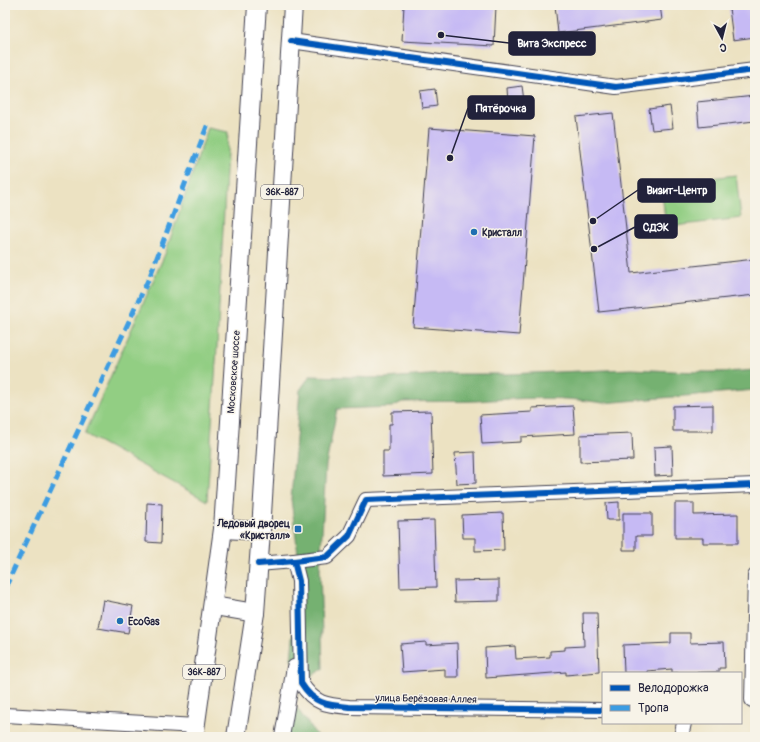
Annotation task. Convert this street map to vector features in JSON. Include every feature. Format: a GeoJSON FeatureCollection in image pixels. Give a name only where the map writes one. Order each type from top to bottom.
{"type":"FeatureCollection","features":[{"type":"Feature","properties":{"kind":"main road","name":"Московское шоссе"},"geometry":{"type":"LineString","coordinates":[[195,731],[214,606],[223,529],[257,5]]}},
{"type":"Feature","properties":{"kind":"main road","name":"36К-887"},"geometry":{"type":"LineString","coordinates":[[236,737],[255,613],[293,5]]}},
{"type":"Feature","properties":{"kind":"main road"},"geometry":{"type":"LineString","coordinates":[[223,529],[261,531]]}},
{"type":"Feature","properties":{"kind":"main road"},"geometry":{"type":"LineString","coordinates":[[214,606],[255,613]]}},
{"type":"Feature","properties":{"kind":"street"},"geometry":{"type":"LineString","coordinates":[[291,41],[616,87],[755,70]]}},
{"type":"Feature","properties":{"kind":"street"},"geometry":{"type":"LineString","coordinates":[[258,564],[327,557],[349,536],[366,500],[755,485]]}},
{"type":"Feature","properties":{"kind":"street"},"geometry":{"type":"LineString","coordinates":[[282,737],[299,641],[299,581],[294,561]]}},
{"type":"Feature","properties":{"kind":"street"},"geometry":{"type":"LineString","coordinates":[[749,700],[755,576]]}},
{"type":"Feature","properties":{"kind":"street","name":"улица Берёзовая Аллея"},"geometry":{"type":"LineString","coordinates":[[299,641],[301,684],[308,695],[325,704],[349,707],[602,710]]}},
{"type":"Feature","properties":{"kind":"street"},"geometry":{"type":"LineString","coordinates":[[5,715],[195,731]]}},
{"type":"Feature","properties":{"kind":"street"},"geometry":{"type":"LineString","coordinates":[[681,737],[684,724]]}},
{"type":"Feature","properties":{"kind":"green space"},"geometry":{"type":"Polygon","coordinates":[[[208,128],[228,132],[217,347],[207,501],[85,434],[165,254],[208,128]]]}},
{"type":"Feature","properties":{"kind":"green space"},"geometry":{"type":"Polygon","coordinates":[[[736,175],[741,218],[666,227],[661,184],[736,175]]]}},
{"type":"Feature","properties":{"kind":"green space"},"geometry":{"type":"Polygon","coordinates":[[[632,369],[709,372],[755,370],[755,390],[603,403],[571,399],[524,398],[402,402],[392,407],[337,409],[326,465],[320,569],[323,669],[304,680],[291,659],[300,570],[291,499],[300,390],[310,376],[385,378],[444,374],[507,374],[632,369]]]}},
{"type":"Feature","properties":{"kind":"green space"},"geometry":{"type":"Polygon","coordinates":[[[296,707],[318,737],[285,737],[284,716],[296,707]]]}},
{"type":"Feature","properties":{"kind":"building"},"geometry":{"type":"Polygon","coordinates":[[[404,5],[496,6],[494,46],[402,41],[404,5]]]}},
{"type":"Feature","properties":{"kind":"building"},"geometry":{"type":"Polygon","coordinates":[[[555,5],[660,5],[662,20],[558,33],[555,5]]]}},
{"type":"Feature","properties":{"kind":"building"},"geometry":{"type":"Polygon","coordinates":[[[755,5],[755,37],[733,40],[729,8],[755,5]]]}},
{"type":"Feature","properties":{"kind":"building"},"geometry":{"type":"Polygon","coordinates":[[[522,86],[524,101],[508,103],[507,88],[522,86]]]}},
{"type":"Feature","properties":{"kind":"building"},"geometry":{"type":"Polygon","coordinates":[[[435,89],[437,106],[422,108],[420,91],[435,89]]]}},
{"type":"Feature","properties":{"kind":"building"},"geometry":{"type":"Polygon","coordinates":[[[755,96],[755,121],[699,127],[697,102],[755,96]]]}},
{"type":"Feature","properties":{"kind":"building"},"geometry":{"type":"Polygon","coordinates":[[[670,106],[673,128],[652,130],[649,109],[670,106]]]}},
{"type":"Feature","properties":{"kind":"building"},"geometry":{"type":"Polygon","coordinates":[[[613,113],[631,273],[755,259],[755,295],[599,312],[576,117],[613,113]]]}},
{"type":"Feature","properties":{"kind":"building","name":"Кристалл"},"geometry":{"type":"Polygon","coordinates":[[[429,128],[535,136],[519,335],[413,327],[429,128]]]}},
{"type":"Feature","properties":{"kind":"building"},"geometry":{"type":"Polygon","coordinates":[[[713,405],[713,431],[673,431],[673,406],[713,405]]]}},
{"type":"Feature","properties":{"kind":"building"},"geometry":{"type":"Polygon","coordinates":[[[573,406],[575,434],[521,437],[521,442],[482,444],[480,415],[532,412],[532,408],[573,406]]]}},
{"type":"Feature","properties":{"kind":"building"},"geometry":{"type":"Polygon","coordinates":[[[431,411],[433,474],[383,476],[383,451],[389,451],[389,424],[392,424],[392,412],[431,411]]]}},
{"type":"Feature","properties":{"kind":"building"},"geometry":{"type":"Polygon","coordinates":[[[632,433],[633,460],[580,462],[580,435],[632,433]]]}},
{"type":"Feature","properties":{"kind":"building"},"geometry":{"type":"Polygon","coordinates":[[[672,446],[673,475],[655,476],[654,447],[672,446]]]}},
{"type":"Feature","properties":{"kind":"building"},"geometry":{"type":"Polygon","coordinates":[[[475,452],[476,483],[457,484],[455,453],[475,452]]]}},
{"type":"Feature","properties":{"kind":"building"},"geometry":{"type":"Polygon","coordinates":[[[619,502],[619,520],[607,520],[606,503],[619,502]]]}},
{"type":"Feature","properties":{"kind":"building"},"geometry":{"type":"Polygon","coordinates":[[[147,503],[162,504],[161,543],[146,542],[147,503]]]}},
{"type":"Feature","properties":{"kind":"building"},"geometry":{"type":"Polygon","coordinates":[[[675,503],[694,503],[694,515],[738,514],[738,543],[703,543],[703,538],[675,538],[675,503]]]}},
{"type":"Feature","properties":{"kind":"building"},"geometry":{"type":"Polygon","coordinates":[[[503,513],[504,550],[475,551],[475,538],[463,538],[462,515],[503,513]]]}},
{"type":"Feature","properties":{"kind":"building"},"geometry":{"type":"Polygon","coordinates":[[[623,513],[652,513],[652,536],[636,536],[636,550],[623,550],[623,513]]]}},
{"type":"Feature","properties":{"kind":"building"},"geometry":{"type":"Polygon","coordinates":[[[434,520],[436,587],[400,588],[398,521],[434,520]]]}},
{"type":"Feature","properties":{"kind":"building"},"geometry":{"type":"Polygon","coordinates":[[[499,580],[499,601],[455,602],[454,581],[499,580]]]}},
{"type":"Feature","properties":{"kind":"building"},"geometry":{"type":"Polygon","coordinates":[[[103,600],[133,606],[128,633],[98,628],[103,600]]]}},
{"type":"Feature","properties":{"kind":"building"},"geometry":{"type":"Polygon","coordinates":[[[583,613],[597,613],[599,672],[566,675],[566,672],[486,678],[485,648],[515,646],[516,659],[550,657],[550,651],[565,650],[565,647],[584,646],[583,613]]]}},
{"type":"Feature","properties":{"kind":"building"},"geometry":{"type":"Polygon","coordinates":[[[671,633],[690,633],[690,643],[724,642],[725,668],[719,668],[719,672],[672,672],[672,669],[647,672],[624,672],[623,645],[671,643],[671,633]]]}},
{"type":"Feature","properties":{"kind":"building"},"geometry":{"type":"Polygon","coordinates":[[[426,642],[426,645],[457,643],[458,677],[445,677],[445,669],[402,672],[400,644],[426,642]]]}},
{"type":"Feature","properties":{"kind":"marked path"},"geometry":{"type":"LineString","coordinates":[[5,588],[150,276],[209,121]]}},
{"type":"Feature","properties":{"kind":"cycle path"},"geometry":{"type":"LineString","coordinates":[[291,41],[616,87],[755,70]]}},
{"type":"Feature","properties":{"kind":"cycle path"},"geometry":{"type":"LineString","coordinates":[[294,561],[327,557],[349,536],[366,500],[755,485]]}},
{"type":"Feature","properties":{"kind":"cycle path"},"geometry":{"type":"LineString","coordinates":[[258,564],[294,561],[299,581],[301,683],[311,695],[321,702],[349,707],[602,710]]}},
{"type":"Feature","properties":{"kind":"place","name":"Вита Экспресс"},"geometry":{"type":"Point","coordinates":[441,35]}},
{"type":"Feature","properties":{"kind":"place","name":"Пятёрочка"},"geometry":{"type":"Point","coordinates":[450,158]}},
{"type":"Feature","properties":{"kind":"place","name":"Визит-Центр"},"geometry":{"type":"Point","coordinates":[593,221]}},
{"type":"Feature","properties":{"kind":"place","name":"Кристалл"},"geometry":{"type":"Point","coordinates":[474,232]}},
{"type":"Feature","properties":{"kind":"place","name":"СДЭК"},"geometry":{"type":"Point","coordinates":[594,249]}},
{"type":"Feature","properties":{"kind":"place","name":"Ледовый дворец «Кристалл»"},"geometry":{"type":"Point","coordinates":[298,529]}},
{"type":"Feature","properties":{"kind":"place","name":"EcoGas"},"geometry":{"type":"Point","coordinates":[120,621]}}]}
